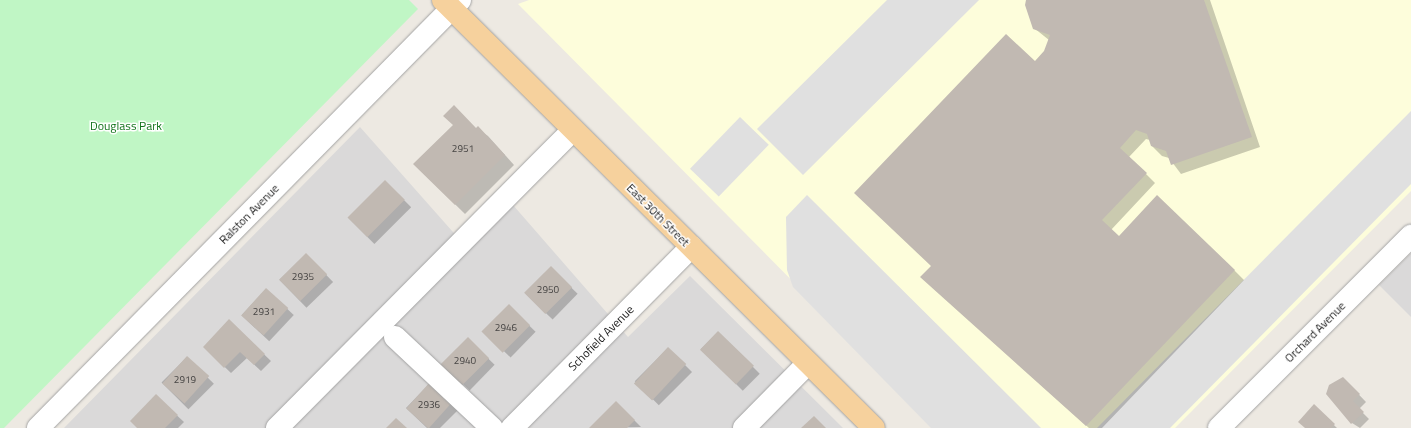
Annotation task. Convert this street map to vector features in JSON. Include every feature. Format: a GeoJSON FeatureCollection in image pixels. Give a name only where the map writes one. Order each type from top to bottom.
{"type":"FeatureCollection","features":[{"type":"Feature","properties":{"kind":"main road","name":"East 30th Street"},"geometry":{"type":"LineString","coordinates":[[452,3],[573,130],[874,428]]}},
{"type":"Feature","properties":{"kind":"street","name":"Ralston Avenue"},"geometry":{"type":"LineString","coordinates":[[38,428],[452,3]]}},
{"type":"Feature","properties":{"kind":"street"},"geometry":{"type":"LineString","coordinates":[[277,428],[573,130]]}},
{"type":"Feature","properties":{"kind":"street","name":"Orchard Avenue"},"geometry":{"type":"LineString","coordinates":[[1219,428],[1411,236]]}},
{"type":"Feature","properties":{"kind":"street","name":"Schofield Avenue"},"geometry":{"type":"LineString","coordinates":[[512,428],[691,247]]}},
{"type":"Feature","properties":{"kind":"street"},"geometry":{"type":"LineString","coordinates":[[395,336],[492,428]]}},
{"type":"Feature","properties":{"kind":"street"},"geometry":{"type":"LineString","coordinates":[[744,428],[808,363]]}},
{"type":"Feature","properties":{"kind":"shaded area"},"geometry":{"type":"Polygon","coordinates":[[[529,0],[1411,0],[1411,191],[1175,428],[938,428],[518,4],[529,0]]]}},
{"type":"Feature","properties":{"kind":"shaded area"},"geometry":{"type":"Polygon","coordinates":[[[887,0],[979,0],[803,175],[757,129],[887,0]]]}},
{"type":"Feature","properties":{"kind":"shaded area"},"geometry":{"type":"Polygon","coordinates":[[[1411,111],[1411,184],[1170,428],[1097,428],[1411,111]]]}},
{"type":"Feature","properties":{"kind":"shaded area"},"geometry":{"type":"Polygon","coordinates":[[[740,117],[769,145],[719,197],[690,169],[740,117]]]}},
{"type":"Feature","properties":{"kind":"shaded area"},"geometry":{"type":"Polygon","coordinates":[[[360,127],[468,249],[513,205],[628,337],[690,276],[843,428],[64,428],[360,127]]]}},
{"type":"Feature","properties":{"kind":"shaded area"},"geometry":{"type":"Polygon","coordinates":[[[807,195],[1041,428],[931,428],[793,287],[787,270],[786,217],[807,195]]]}},
{"type":"Feature","properties":{"kind":"shaded area"},"geometry":{"type":"Polygon","coordinates":[[[1411,253],[1411,317],[1379,285],[1411,253]]]}},
{"type":"Feature","properties":{"kind":"green space","name":"Douglass Park"},"geometry":{"type":"Polygon","coordinates":[[[0,0],[409,0],[418,9],[4,428],[0,428],[0,0]]]}},
{"type":"Feature","properties":{"kind":"building"},"geometry":{"type":"Polygon","coordinates":[[[1026,0],[1204,0],[1252,137],[1171,165],[1166,151],[1151,146],[1147,134],[1136,130],[1120,148],[1147,173],[1102,220],[1119,236],[1157,195],[1235,270],[1086,426],[920,277],[931,266],[854,193],[1006,34],[1035,61],[1044,51],[1050,35],[1033,29],[1025,5],[1026,0]]]}},
{"type":"Feature","properties":{"kind":"building"},"geometry":{"type":"Polygon","coordinates":[[[454,105],[476,128],[478,126],[505,155],[455,205],[413,164],[453,125],[443,116],[454,105]]]}},
{"type":"Feature","properties":{"kind":"building"},"geometry":{"type":"Polygon","coordinates":[[[385,180],[405,200],[367,237],[348,217],[385,180]]]}},
{"type":"Feature","properties":{"kind":"building"},"geometry":{"type":"Polygon","coordinates":[[[306,253],[327,274],[300,301],[279,280],[306,253]]]}},
{"type":"Feature","properties":{"kind":"building"},"geometry":{"type":"Polygon","coordinates":[[[551,266],[572,287],[545,314],[524,293],[551,266]]]}},
{"type":"Feature","properties":{"kind":"building"},"geometry":{"type":"Polygon","coordinates":[[[266,288],[288,308],[264,336],[241,315],[266,288]]]}},
{"type":"Feature","properties":{"kind":"building"},"geometry":{"type":"Polygon","coordinates":[[[509,304],[530,325],[503,353],[481,332],[509,304]]]}},
{"type":"Feature","properties":{"kind":"building"},"geometry":{"type":"Polygon","coordinates":[[[229,319],[265,354],[254,365],[240,352],[224,368],[203,347],[229,319]]]}},
{"type":"Feature","properties":{"kind":"building"},"geometry":{"type":"Polygon","coordinates":[[[718,331],[754,366],[736,384],[700,350],[718,331]]]}},
{"type":"Feature","properties":{"kind":"building"},"geometry":{"type":"Polygon","coordinates":[[[468,337],[489,358],[462,386],[440,365],[468,337]]]}},
{"type":"Feature","properties":{"kind":"building"},"geometry":{"type":"Polygon","coordinates":[[[668,347],[686,364],[652,401],[634,384],[668,347]]]}},
{"type":"Feature","properties":{"kind":"building"},"geometry":{"type":"Polygon","coordinates":[[[187,356],[209,376],[185,404],[162,383],[187,356]]]}},
{"type":"Feature","properties":{"kind":"building"},"geometry":{"type":"Polygon","coordinates":[[[1343,377],[1360,394],[1353,401],[1364,412],[1351,424],[1326,394],[1329,385],[1343,377]]]}},
{"type":"Feature","properties":{"kind":"building"},"geometry":{"type":"Polygon","coordinates":[[[431,381],[453,401],[429,428],[406,408],[431,381]]]}},
{"type":"Feature","properties":{"kind":"building"},"geometry":{"type":"Polygon","coordinates":[[[156,394],[178,415],[165,428],[137,428],[130,421],[156,394]]]}},
{"type":"Feature","properties":{"kind":"building"},"geometry":{"type":"Polygon","coordinates":[[[616,401],[635,420],[627,428],[589,428],[616,401]]]}},
{"type":"Feature","properties":{"kind":"building"},"geometry":{"type":"Polygon","coordinates":[[[1314,404],[1335,424],[1331,428],[1305,428],[1298,422],[1314,404]]]}},
{"type":"Feature","properties":{"kind":"building"},"geometry":{"type":"Polygon","coordinates":[[[814,416],[826,428],[801,428],[814,416]]]}},
{"type":"Feature","properties":{"kind":"building"},"geometry":{"type":"Polygon","coordinates":[[[396,418],[407,428],[386,428],[396,418]]]}}]}
